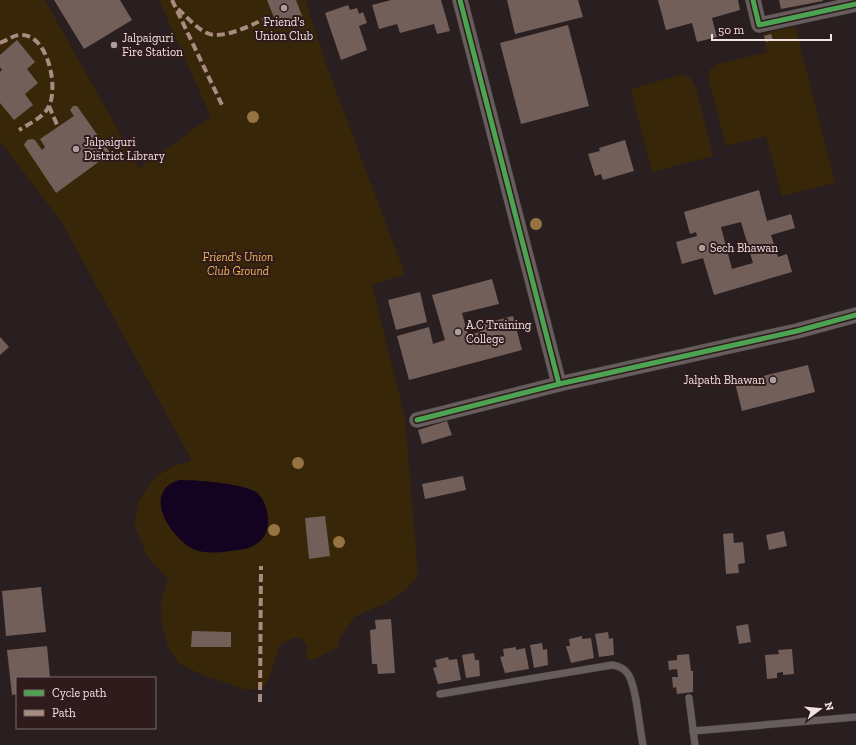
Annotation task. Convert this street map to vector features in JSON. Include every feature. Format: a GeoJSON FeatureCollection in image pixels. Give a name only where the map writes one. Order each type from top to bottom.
{"type":"FeatureCollection","features":[{"type":"Feature","properties":{"kind":"street"},"geometry":{"type":"LineString","coordinates":[[460,0],[559,384]]}},
{"type":"Feature","properties":{"kind":"street"},"geometry":{"type":"LineString","coordinates":[[753,0],[759,25],[856,4]]}},
{"type":"Feature","properties":{"kind":"street"},"geometry":{"type":"LineString","coordinates":[[417,420],[559,384],[797,331],[856,315]]}},
{"type":"Feature","properties":{"kind":"lane"},"geometry":{"type":"LineString","coordinates":[[440,694],[604,666],[619,666],[628,674],[631,681],[643,745]]}},
{"type":"Feature","properties":{"kind":"lane"},"geometry":{"type":"LineString","coordinates":[[689,698],[695,745]]}},
{"type":"Feature","properties":{"kind":"lane"},"geometry":{"type":"LineString","coordinates":[[693,730],[856,717]]}},
{"type":"Feature","properties":{"kind":"green space","name":"Friend's Union Club Ground"},"geometry":{"type":"Polygon","coordinates":[[[0,0],[45,0],[139,168],[211,117],[159,0],[305,0],[327,67],[405,274],[372,285],[405,418],[418,575],[405,591],[388,602],[354,617],[340,638],[337,648],[315,659],[306,659],[307,646],[301,638],[293,638],[280,645],[270,676],[263,688],[247,690],[203,675],[179,664],[168,647],[162,624],[161,602],[168,579],[147,556],[134,524],[139,501],[153,479],[173,466],[192,461],[61,221],[0,141],[0,0]]]}},
{"type":"Feature","properties":{"kind":"green space"},"geometry":{"type":"Polygon","coordinates":[[[795,26],[835,183],[782,196],[766,136],[726,146],[708,77],[710,70],[718,64],[767,52],[763,34],[795,26]]]}},
{"type":"Feature","properties":{"kind":"green space"},"geometry":{"type":"Polygon","coordinates":[[[683,74],[690,78],[696,88],[713,156],[652,172],[631,89],[683,74]]]}},
{"type":"Feature","properties":{"kind":"shaded area"},"geometry":{"type":"Polygon","coordinates":[[[179,480],[206,481],[228,484],[254,491],[263,500],[266,506],[268,520],[265,534],[262,539],[257,544],[241,550],[215,552],[198,551],[184,543],[168,525],[163,514],[161,504],[162,494],[168,486],[179,480]]]}},
{"type":"Feature","properties":{"kind":"building"},"geometry":{"type":"Polygon","coordinates":[[[54,0],[120,0],[132,20],[84,49],[54,0]]]}},
{"type":"Feature","properties":{"kind":"building","name":"Friend's Union Club"},"geometry":{"type":"Polygon","coordinates":[[[267,0],[296,0],[302,16],[277,25],[267,0]]]}},
{"type":"Feature","properties":{"kind":"building"},"geometry":{"type":"Polygon","coordinates":[[[391,0],[441,0],[450,31],[437,34],[434,24],[400,33],[397,24],[379,29],[372,5],[391,0]]]}},
{"type":"Feature","properties":{"kind":"building"},"geometry":{"type":"Polygon","coordinates":[[[507,0],[578,0],[583,17],[515,34],[507,0]]]}},
{"type":"Feature","properties":{"kind":"building"},"geometry":{"type":"Polygon","coordinates":[[[658,0],[738,0],[740,10],[712,18],[717,37],[697,42],[692,23],[666,30],[658,0]]]}},
{"type":"Feature","properties":{"kind":"building"},"geometry":{"type":"Polygon","coordinates":[[[779,0],[823,0],[823,1],[781,9],[779,0]]]}},
{"type":"Feature","properties":{"kind":"building"},"geometry":{"type":"Polygon","coordinates":[[[348,5],[350,10],[357,8],[359,14],[363,12],[367,23],[359,26],[367,50],[341,60],[325,13],[348,5]]]}},
{"type":"Feature","properties":{"kind":"building"},"geometry":{"type":"Polygon","coordinates":[[[568,25],[589,106],[521,124],[500,43],[568,25]]]}},
{"type":"Feature","properties":{"kind":"building"},"geometry":{"type":"Polygon","coordinates":[[[771,34],[773,40],[766,42],[764,36],[771,34]]]}},
{"type":"Feature","properties":{"kind":"building"},"geometry":{"type":"Polygon","coordinates":[[[17,40],[35,62],[27,69],[38,83],[25,94],[33,105],[14,120],[0,103],[0,72],[2,70],[0,67],[0,55],[17,40]]]}},
{"type":"Feature","properties":{"kind":"building","name":"Jalpaiguri District Library"},"geometry":{"type":"Polygon","coordinates":[[[73,106],[77,106],[113,157],[109,162],[100,161],[56,193],[24,145],[27,140],[32,139],[35,140],[42,150],[45,147],[40,139],[74,116],[70,110],[73,106]]]}},
{"type":"Feature","properties":{"kind":"building"},"geometry":{"type":"Polygon","coordinates":[[[625,140],[634,171],[603,180],[601,174],[595,176],[588,154],[600,151],[599,148],[625,140]]]}},
{"type":"Feature","properties":{"kind":"building","name":"Sech Bhawan"},"geometry":{"type":"Polygon","coordinates":[[[759,190],[767,221],[791,214],[795,228],[771,235],[778,257],[787,254],[792,272],[714,295],[703,258],[682,264],[676,242],[697,236],[696,232],[690,234],[684,212],[759,190]],[[741,222],[721,227],[732,269],[753,263],[741,222]]]}},
{"type":"Feature","properties":{"kind":"building"},"geometry":{"type":"Polygon","coordinates":[[[492,279],[499,304],[462,313],[468,335],[480,332],[478,325],[513,316],[522,350],[409,380],[397,336],[429,327],[433,344],[445,340],[432,295],[492,279]]]}},
{"type":"Feature","properties":{"kind":"building"},"geometry":{"type":"Polygon","coordinates":[[[420,292],[427,322],[396,330],[388,300],[420,292]]]}},
{"type":"Feature","properties":{"kind":"building"},"geometry":{"type":"Polygon","coordinates":[[[0,337],[9,347],[0,355],[0,337]]]}},
{"type":"Feature","properties":{"kind":"building"},"geometry":{"type":"Polygon","coordinates":[[[808,365],[815,392],[742,411],[735,383],[808,365]]]}},
{"type":"Feature","properties":{"kind":"building"},"geometry":{"type":"Polygon","coordinates":[[[447,421],[452,435],[422,444],[418,430],[447,421]]]}},
{"type":"Feature","properties":{"kind":"building"},"geometry":{"type":"Polygon","coordinates":[[[463,476],[466,490],[425,499],[422,484],[463,476]]]}},
{"type":"Feature","properties":{"kind":"building"},"geometry":{"type":"Polygon","coordinates":[[[325,516],[330,556],[309,559],[305,518],[325,516]]]}},
{"type":"Feature","properties":{"kind":"building"},"geometry":{"type":"Polygon","coordinates":[[[784,531],[787,546],[769,550],[766,535],[784,531]]]}},
{"type":"Feature","properties":{"kind":"building"},"geometry":{"type":"Polygon","coordinates":[[[733,533],[734,543],[743,542],[745,563],[738,564],[739,573],[726,574],[723,534],[733,533]]]}},
{"type":"Feature","properties":{"kind":"building"},"geometry":{"type":"Polygon","coordinates":[[[41,587],[46,632],[6,636],[2,591],[41,587]]]}},
{"type":"Feature","properties":{"kind":"building"},"geometry":{"type":"Polygon","coordinates":[[[391,619],[395,673],[378,674],[377,664],[372,664],[370,630],[376,629],[375,620],[391,619]]]}},
{"type":"Feature","properties":{"kind":"building"},"geometry":{"type":"Polygon","coordinates":[[[748,624],[751,642],[739,644],[736,626],[748,624]]]}},
{"type":"Feature","properties":{"kind":"building"},"geometry":{"type":"Polygon","coordinates":[[[192,631],[231,632],[231,647],[191,647],[192,631]]]}},
{"type":"Feature","properties":{"kind":"building"},"geometry":{"type":"Polygon","coordinates":[[[608,632],[609,639],[613,638],[614,655],[599,657],[595,634],[608,632]]]}},
{"type":"Feature","properties":{"kind":"building"},"geometry":{"type":"Polygon","coordinates":[[[582,636],[582,639],[591,638],[594,658],[571,663],[566,646],[570,646],[569,639],[582,636]]]}},
{"type":"Feature","properties":{"kind":"building"},"geometry":{"type":"Polygon","coordinates":[[[542,643],[543,650],[547,649],[548,665],[534,668],[530,645],[542,643]]]}},
{"type":"Feature","properties":{"kind":"building"},"geometry":{"type":"Polygon","coordinates":[[[47,646],[50,677],[16,677],[16,694],[12,695],[7,650],[47,646]]]}},
{"type":"Feature","properties":{"kind":"building"},"geometry":{"type":"Polygon","coordinates":[[[516,647],[516,650],[525,648],[529,669],[505,673],[500,657],[504,656],[503,649],[516,647]]]}},
{"type":"Feature","properties":{"kind":"building"},"geometry":{"type":"Polygon","coordinates":[[[792,649],[794,674],[783,675],[783,672],[777,673],[777,678],[767,679],[765,655],[779,654],[778,650],[792,649]]]}},
{"type":"Feature","properties":{"kind":"building"},"geometry":{"type":"Polygon","coordinates":[[[474,653],[475,660],[479,660],[480,676],[466,678],[462,655],[474,653]]]}},
{"type":"Feature","properties":{"kind":"building"},"geometry":{"type":"Polygon","coordinates":[[[689,654],[691,671],[693,671],[693,692],[677,694],[676,687],[673,688],[672,677],[678,677],[677,669],[669,670],[668,661],[677,660],[677,655],[689,654]]]}},
{"type":"Feature","properties":{"kind":"building"},"geometry":{"type":"Polygon","coordinates":[[[448,657],[449,660],[457,659],[461,680],[438,684],[433,668],[437,667],[435,660],[448,657]]]}},
{"type":"Feature","properties":{"kind":"marked path"},"geometry":{"type":"LineString","coordinates":[[172,0],[222,105]]}},
{"type":"Feature","properties":{"kind":"marked path"},"geometry":{"type":"LineString","coordinates":[[178,9],[199,28],[214,35],[222,35],[240,30],[273,15]]}},
{"type":"Feature","properties":{"kind":"marked path"},"geometry":{"type":"LineString","coordinates":[[0,43],[17,35],[32,38],[45,54],[52,78],[51,100],[48,108],[39,118],[19,130]]}},
{"type":"Feature","properties":{"kind":"marked path"},"geometry":{"type":"LineString","coordinates":[[49,106],[58,127]]}},
{"type":"Feature","properties":{"kind":"marked path"},"geometry":{"type":"LineString","coordinates":[[260,702],[261,566]]}},
{"type":"Feature","properties":{"kind":"cycle path"},"geometry":{"type":"LineString","coordinates":[[460,0],[559,384]]}},
{"type":"Feature","properties":{"kind":"cycle path"},"geometry":{"type":"LineString","coordinates":[[753,0],[759,25],[856,4]]}},
{"type":"Feature","properties":{"kind":"cycle path"},"geometry":{"type":"LineString","coordinates":[[417,420],[559,384],[797,331],[856,315]]}},
{"type":"Feature","properties":{"kind":"place","name":"Friend's Union Club"},"geometry":{"type":"Point","coordinates":[284,8]}},
{"type":"Feature","properties":{"kind":"place","name":"Jalpaiguri Fire Station"},"geometry":{"type":"Point","coordinates":[114,45]}},
{"type":"Feature","properties":{"kind":"place","name":"Jalpaiguri District Library"},"geometry":{"type":"Point","coordinates":[76,149]}},
{"type":"Feature","properties":{"kind":"place","name":"Sech Bhawan"},"geometry":{"type":"Point","coordinates":[702,248]}},
{"type":"Feature","properties":{"kind":"place","name":"A.C Training College"},"geometry":{"type":"Point","coordinates":[458,332]}},
{"type":"Feature","properties":{"kind":"place","name":"Jalpath Bhawan"},"geometry":{"type":"Point","coordinates":[773,380]}}]}
